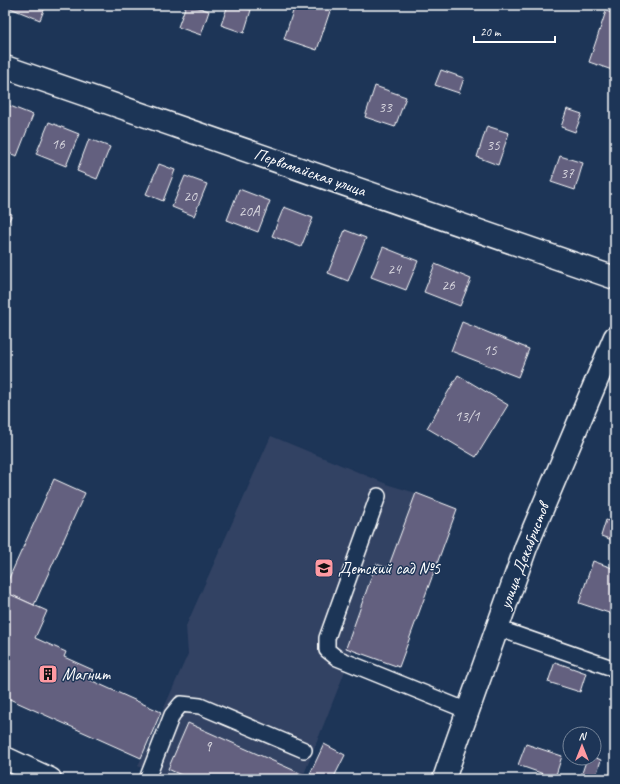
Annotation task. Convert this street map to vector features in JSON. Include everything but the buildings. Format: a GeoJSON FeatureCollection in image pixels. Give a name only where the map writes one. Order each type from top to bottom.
{"type":"FeatureCollection","features":[{"type":"Feature","properties":{"kind":"street","name":"Первомайская улица"},"geometry":{"type":"LineString","coordinates":[[5,66],[615,278]]}},
{"type":"Feature","properties":{"kind":"street","name":"улица Декабристов"},"geometry":{"type":"LineString","coordinates":[[444,779],[526,547],[615,337]]}},
{"type":"Feature","properties":{"kind":"street"},"geometry":{"type":"LineString","coordinates":[[5,758],[50,779]]}},
{"type":"Feature","properties":{"kind":"lane"},"geometry":{"type":"LineString","coordinates":[[378,496],[327,638],[327,650],[337,658],[468,711]]}},
{"type":"Feature","properties":{"kind":"lane"},"geometry":{"type":"LineString","coordinates":[[497,628],[615,669]]}},
{"type":"Feature","properties":{"kind":"lane"},"geometry":{"type":"LineString","coordinates":[[147,779],[172,715],[181,704],[200,706],[304,750]]}},
{"type":"Feature","properties":{"kind":"shaded area","name":"Детский сад №5"},"geometry":{"type":"Polygon","coordinates":[[[271,436],[389,485],[416,493],[457,509],[399,667],[353,651],[302,779],[168,779],[138,766],[188,654],[186,626],[271,436]]]}},
{"type":"Feature","properties":{"kind":"place","name":"Детский сад №5"},"geometry":{"type":"Point","coordinates":[324,568]}},
{"type":"Feature","properties":{"kind":"place","name":"Магнит"},"geometry":{"type":"Point","coordinates":[48,674]}}]}
